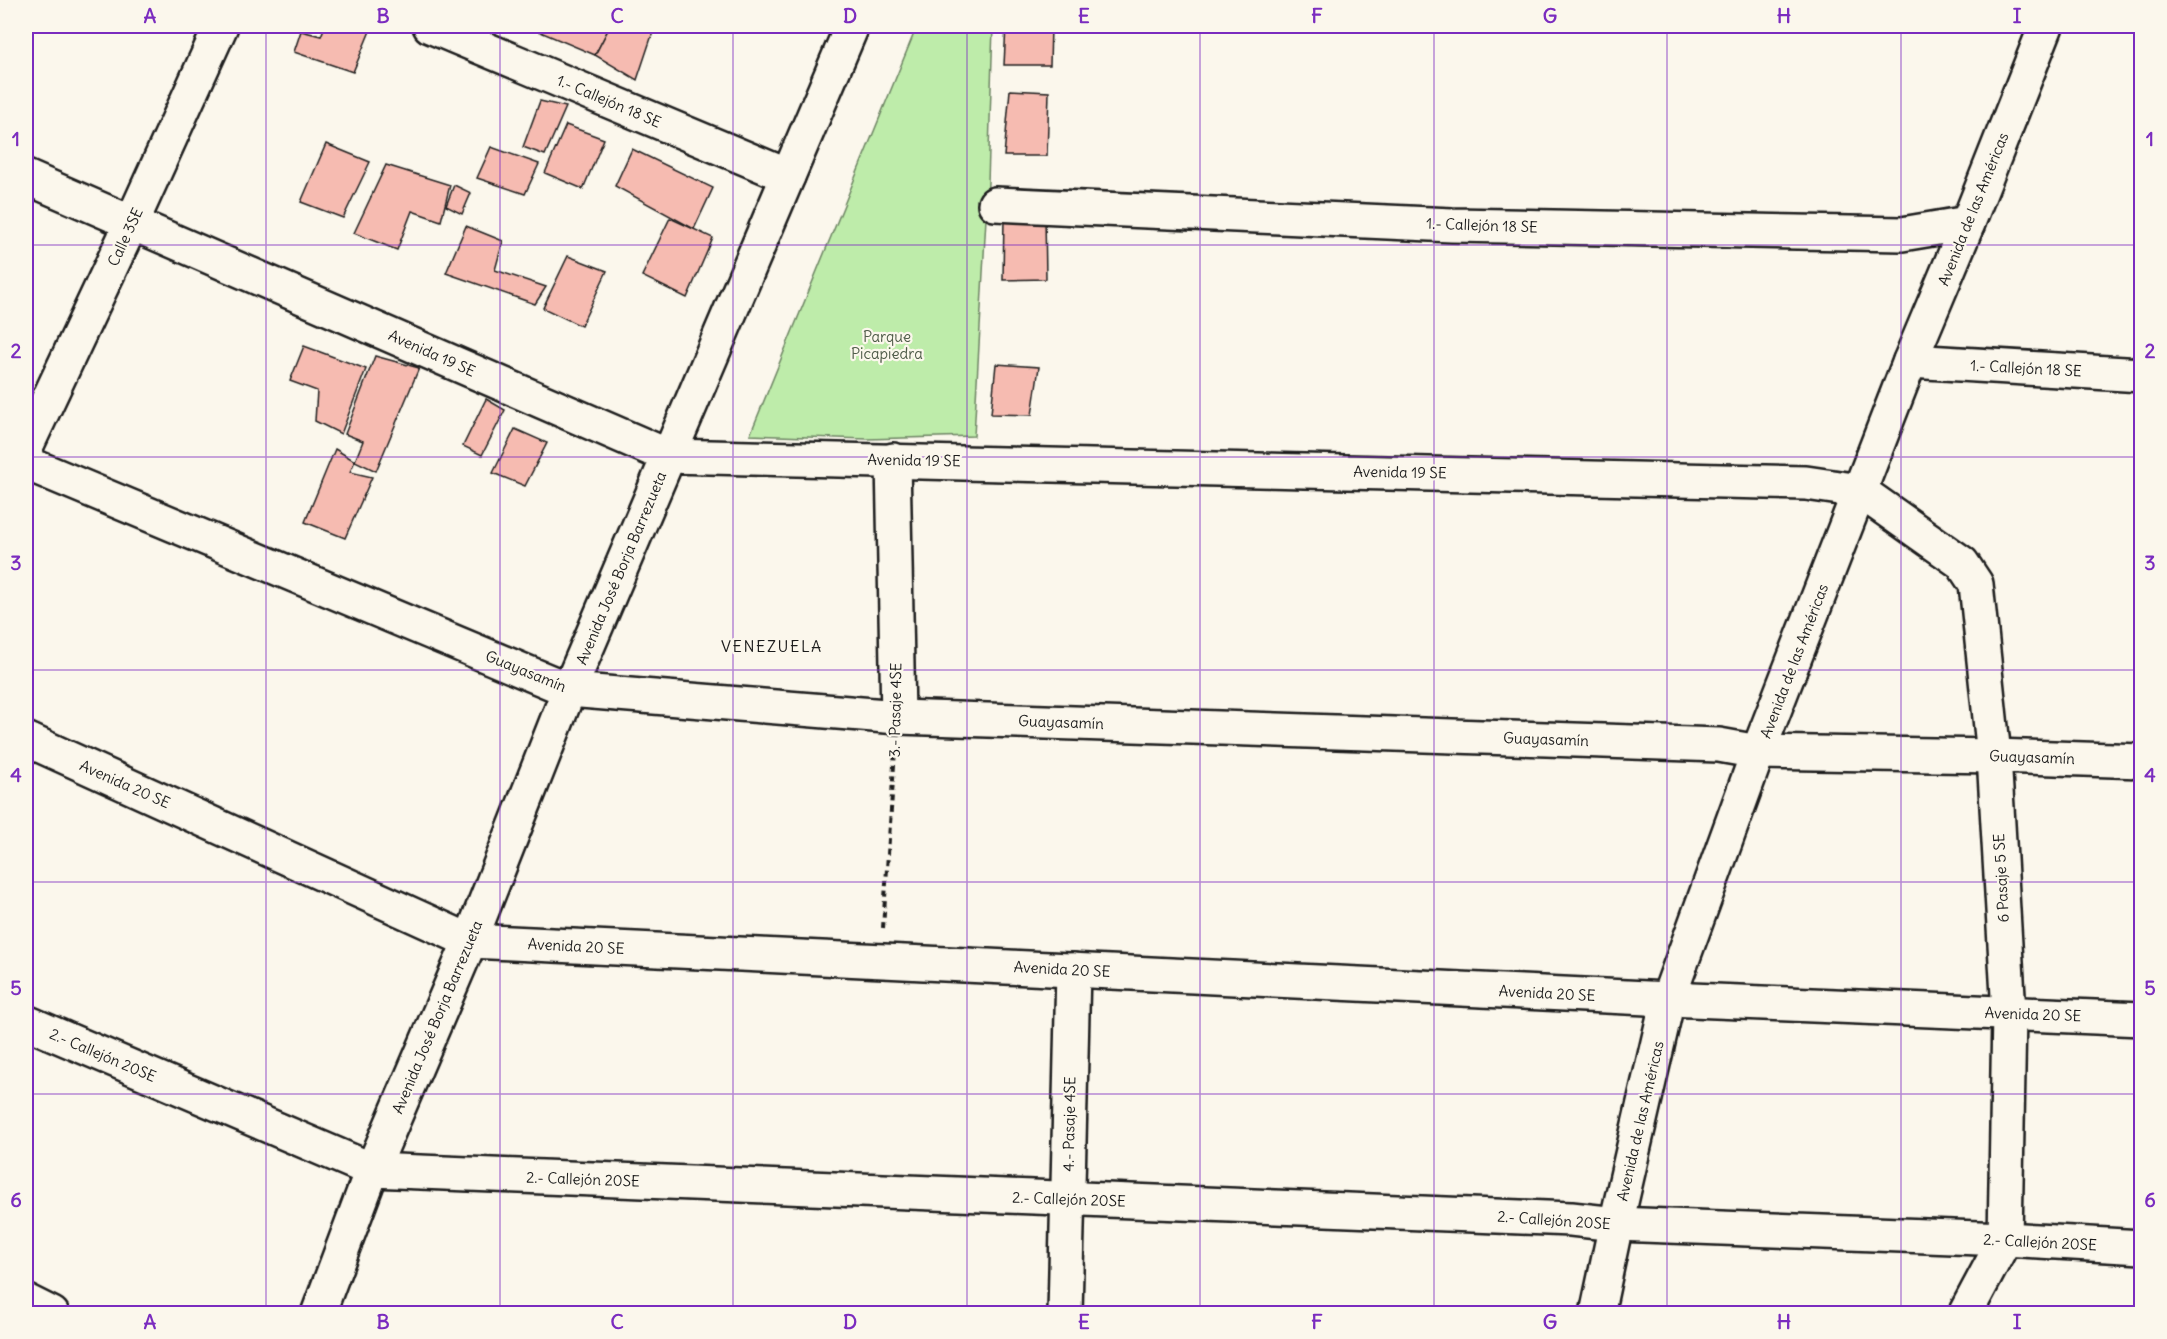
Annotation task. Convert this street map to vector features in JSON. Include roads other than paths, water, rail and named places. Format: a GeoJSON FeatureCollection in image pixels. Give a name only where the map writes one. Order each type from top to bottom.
{"type":"FeatureCollection","features":[{"type":"Feature","properties":{"kind":"street","name":"Calle 3SE"},"geometry":{"type":"LineString","coordinates":[[26,447],[221,26]]}},
{"type":"Feature","properties":{"kind":"street","name":"1.- Callejón 18 SE"},"geometry":{"type":"LineString","coordinates":[[430,26],[788,176]]}},
{"type":"Feature","properties":{"kind":"street","name":"Avenida José Borja Barrezueta"},"geometry":{"type":"LineString","coordinates":[[318,1314],[372,1170],[470,941],[569,690],[852,26]]}},
{"type":"Feature","properties":{"kind":"street","name":"Avenida de las Américas"},"geometry":{"type":"LineString","coordinates":[[1597,1314],[1668,999],[1758,752],[1910,361],[1968,223],[2046,26]]}},
{"type":"Feature","properties":{"kind":"street","name":"Avenida 19 SE"},"geometry":{"type":"LineString","coordinates":[[26,177],[668,456],[1806,483],[1860,491]]}},
{"type":"Feature","properties":{"kind":"street","name":"1.- Callejón 18 SE"},"geometry":{"type":"LineString","coordinates":[[995,204],[1452,225],[1890,234],[1968,223]]}},
{"type":"Feature","properties":{"kind":"street","name":"1.- Callejón 18 SE"},"geometry":{"type":"LineString","coordinates":[[1910,361],[2142,375]]}},
{"type":"Feature","properties":{"kind":"street","name":"3.- Pasaje 4SE"},"geometry":{"type":"LineString","coordinates":[[894,460],[898,717]]}},
{"type":"Feature","properties":{"kind":"street","name":"Guayasamín"},"geometry":{"type":"LineString","coordinates":[[26,463],[569,690],[898,717],[1719,745],[1758,752],[2142,761]]}},
{"type":"Feature","properties":{"kind":"street","name":"6 Pasaje 5 SE"},"geometry":{"type":"LineString","coordinates":[[1860,491],[1962,562],[1976,584],[1994,756],[2009,1013],[2005,1239],[1965,1314]]}},
{"type":"Feature","properties":{"kind":"street","name":"Avenida 20 SE"},"geometry":{"type":"LineString","coordinates":[[26,739],[470,941],[1668,999],[2142,1019]]}},
{"type":"Feature","properties":{"kind":"street","name":"4.- Pasaje 4SE"},"geometry":{"type":"LineString","coordinates":[[1065,1314],[1073,970]]}},
{"type":"Feature","properties":{"kind":"street","name":"2.- Callejón 20SE"},"geometry":{"type":"LineString","coordinates":[[26,1022],[372,1170],[1571,1219],[1616,1224],[2005,1239],[2142,1247]]}},
{"type":"Feature","properties":{"kind":"street"},"geometry":{"type":"LineString","coordinates":[[26,1301],[52,1314]]}},
{"type":"Feature","properties":{"kind":"district","name":"VENEZUELA"},"geometry":{"type":"Point","coordinates":[772,646]}},
{"type":"Feature","properties":{"kind":"park label","name":"Parque Picapiedra"},"geometry":{"type":"Point","coordinates":[887,344]}}]}
